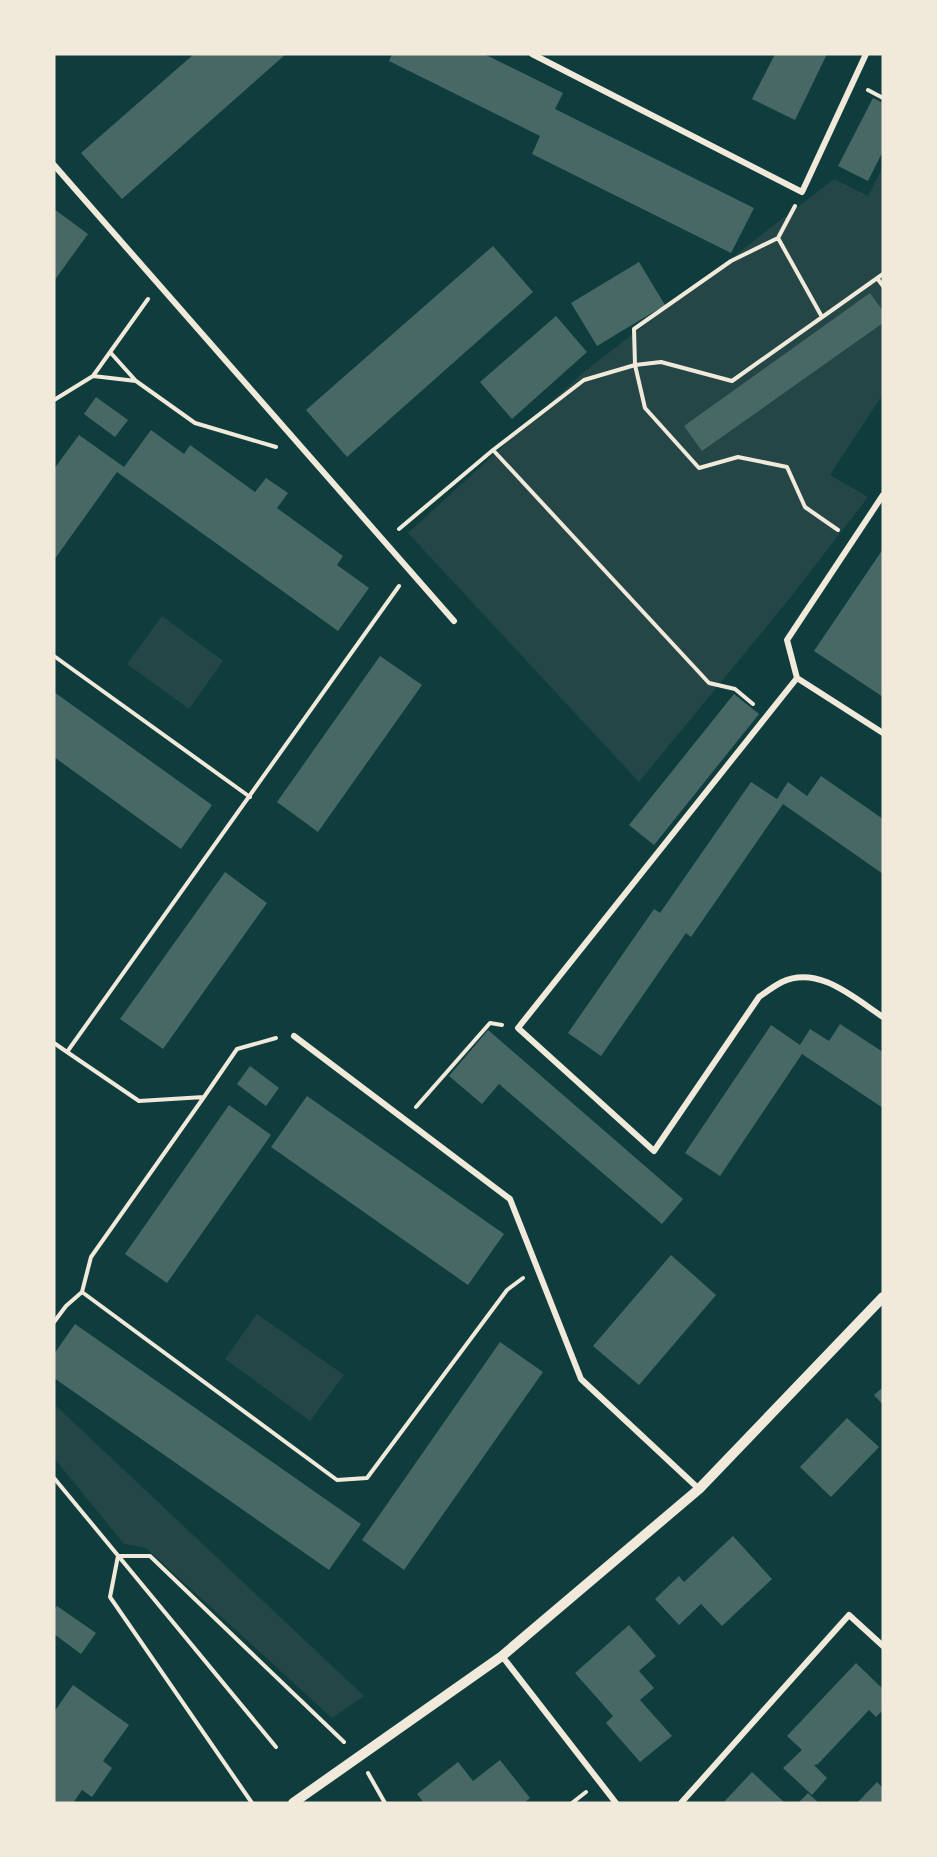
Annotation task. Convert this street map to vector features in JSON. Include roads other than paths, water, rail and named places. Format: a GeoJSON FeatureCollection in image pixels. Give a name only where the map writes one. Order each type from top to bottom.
{"type":"FeatureCollection","features":[{"type":"Feature","properties":{"kind":"street"},"geometry":{"type":"LineString","coordinates":[[532,54],[802,192],[866,54]]}},
{"type":"Feature","properties":{"kind":"street"},"geometry":{"type":"LineString","coordinates":[[54,165],[160,282],[454,621]]}},
{"type":"Feature","properties":{"kind":"street"},"geometry":{"type":"LineString","coordinates":[[883,495],[787,640],[797,678],[883,733]]}},
{"type":"Feature","properties":{"kind":"street"},"geometry":{"type":"LineString","coordinates":[[797,678],[518,1028],[654,1150],[759,997],[783,981],[807,977],[829,982],[883,1017]]}},
{"type":"Feature","properties":{"kind":"street"},"geometry":{"type":"LineString","coordinates":[[294,1036],[510,1199],[581,1379],[699,1489]]}},
{"type":"Feature","properties":{"kind":"street"},"geometry":{"type":"LineString","coordinates":[[293,1803],[502,1656],[699,1489],[883,1297]]}},
{"type":"Feature","properties":{"kind":"street"},"geometry":{"type":"LineString","coordinates":[[681,1803],[849,1615],[883,1646]]}},
{"type":"Feature","properties":{"kind":"street"},"geometry":{"type":"LineString","coordinates":[[502,1656],[616,1803]]}}]}
